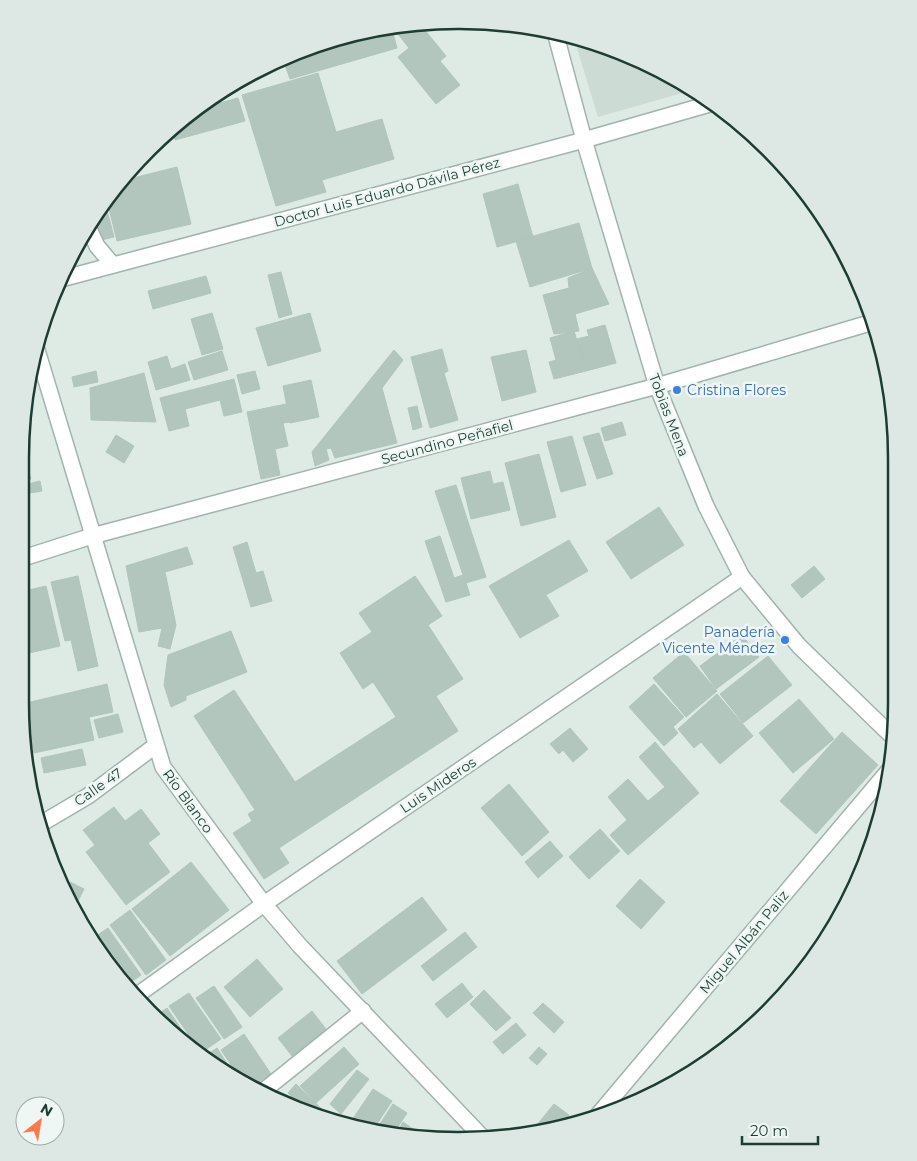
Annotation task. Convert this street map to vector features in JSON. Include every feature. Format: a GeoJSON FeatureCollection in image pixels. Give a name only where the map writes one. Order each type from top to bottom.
{"type":"FeatureCollection","features":[{"type":"Feature","properties":{"kind":"street","name":"Tobias Mena"},"geometry":{"type":"LineString","coordinates":[[558,40],[584,140],[657,386],[706,506],[742,578],[799,646],[887,731]]}},
{"type":"Feature","properties":{"kind":"street","name":"Doctor Luis Eduardo Dávila Pérez"},"geometry":{"type":"LineString","coordinates":[[69,277],[584,140],[703,106]]}},
{"type":"Feature","properties":{"kind":"street"},"geometry":{"type":"LineString","coordinates":[[92,235],[97,246],[113,265]]}},
{"type":"Feature","properties":{"kind":"street","name":"Secundino Peñafiel"},"geometry":{"type":"LineString","coordinates":[[29,556],[92,536],[657,386],[866,324]]}},
{"type":"Feature","properties":{"kind":"street","name":"Río Blanco"},"geometry":{"type":"LineString","coordinates":[[40,361],[162,767],[264,904],[300,946],[477,1131]]}},
{"type":"Feature","properties":{"kind":"street","name":"Luis Mideros"},"geometry":{"type":"LineString","coordinates":[[141,992],[264,904],[742,578]]}},
{"type":"Feature","properties":{"kind":"street","name":"Calle 47"},"geometry":{"type":"LineString","coordinates":[[45,821],[88,796],[156,746]]}},
{"type":"Feature","properties":{"kind":"street","name":"Miguel Albán Paliz"},"geometry":{"type":"LineString","coordinates":[[605,1106],[881,779]]}},
{"type":"Feature","properties":{"kind":"street"},"geometry":{"type":"LineString","coordinates":[[267,1088],[362,1011]]}},
{"type":"Feature","properties":{"kind":"shaded area"},"geometry":{"type":"Polygon","coordinates":[[[576,45],[623,61],[684,93],[598,117],[576,45]]]}},
{"type":"Feature","properties":{"kind":"building"},"geometry":{"type":"Polygon","coordinates":[[[425,30],[446,56],[440,61],[460,85],[436,104],[398,57],[409,48],[397,33],[425,30]]]}},
{"type":"Feature","properties":{"kind":"building"},"geometry":{"type":"Polygon","coordinates":[[[393,34],[397,48],[290,79],[285,65],[294,61],[347,43],[393,34]]]}},
{"type":"Feature","properties":{"kind":"building"},"geometry":{"type":"Polygon","coordinates":[[[318,73],[336,132],[382,119],[394,159],[322,180],[326,192],[276,206],[242,95],[318,73]]]}},
{"type":"Feature","properties":{"kind":"building"},"geometry":{"type":"Polygon","coordinates":[[[238,98],[245,121],[175,140],[175,135],[216,104],[238,98]]]}},
{"type":"Feature","properties":{"kind":"building"},"geometry":{"type":"Polygon","coordinates":[[[177,167],[191,224],[117,241],[109,209],[133,178],[177,167]]]}},
{"type":"Feature","properties":{"kind":"building"},"geometry":{"type":"Polygon","coordinates":[[[518,184],[533,237],[497,247],[483,194],[518,184]]]}},
{"type":"Feature","properties":{"kind":"building"},"geometry":{"type":"Polygon","coordinates":[[[107,212],[114,237],[97,241],[94,231],[107,212]]]}},
{"type":"Feature","properties":{"kind":"building"},"geometry":{"type":"Polygon","coordinates":[[[579,223],[592,268],[530,287],[516,241],[579,223]]]}},
{"type":"Feature","properties":{"kind":"building"},"geometry":{"type":"Polygon","coordinates":[[[592,268],[609,304],[575,314],[579,331],[554,334],[543,295],[569,288],[568,278],[592,268]]]}},
{"type":"Feature","properties":{"kind":"building"},"geometry":{"type":"Polygon","coordinates":[[[281,272],[292,314],[279,318],[268,275],[281,272]]]}},
{"type":"Feature","properties":{"kind":"building"},"geometry":{"type":"Polygon","coordinates":[[[206,276],[211,293],[153,309],[148,291],[206,276]]]}},
{"type":"Feature","properties":{"kind":"building"},"geometry":{"type":"Polygon","coordinates":[[[212,313],[223,349],[202,355],[191,319],[212,313]]]}},
{"type":"Feature","properties":{"kind":"building"},"geometry":{"type":"Polygon","coordinates":[[[310,313],[321,351],[268,366],[256,328],[310,313]]]}},
{"type":"Feature","properties":{"kind":"building"},"geometry":{"type":"Polygon","coordinates":[[[605,325],[616,363],[586,371],[577,339],[589,336],[587,330],[605,325]]]}},
{"type":"Feature","properties":{"kind":"building"},"geometry":{"type":"Polygon","coordinates":[[[574,331],[586,371],[554,379],[549,362],[556,360],[550,338],[574,331]]]}},
{"type":"Feature","properties":{"kind":"building"},"geometry":{"type":"Polygon","coordinates":[[[442,349],[448,371],[444,373],[458,420],[430,428],[411,357],[442,349]]]}},
{"type":"Feature","properties":{"kind":"building"},"geometry":{"type":"Polygon","coordinates":[[[394,350],[403,360],[382,388],[397,443],[335,458],[331,448],[326,449],[329,460],[315,466],[312,452],[394,350]]]}},
{"type":"Feature","properties":{"kind":"building"},"geometry":{"type":"Polygon","coordinates":[[[526,350],[536,392],[502,401],[491,357],[526,350]]]}},
{"type":"Feature","properties":{"kind":"building"},"geometry":{"type":"Polygon","coordinates":[[[222,351],[228,370],[194,380],[188,362],[222,351]]]}},
{"type":"Feature","properties":{"kind":"building"},"geometry":{"type":"Polygon","coordinates":[[[167,356],[171,369],[185,364],[190,380],[156,390],[148,362],[167,356]]]}},
{"type":"Feature","properties":{"kind":"building"},"geometry":{"type":"Polygon","coordinates":[[[96,371],[98,382],[74,387],[72,377],[96,371]]]}},
{"type":"Feature","properties":{"kind":"building"},"geometry":{"type":"Polygon","coordinates":[[[255,371],[260,389],[242,394],[237,375],[255,371]]]}},
{"type":"Feature","properties":{"kind":"building"},"geometry":{"type":"Polygon","coordinates":[[[144,373],[156,422],[91,420],[90,388],[144,373]]]}},
{"type":"Feature","properties":{"kind":"building"},"geometry":{"type":"Polygon","coordinates":[[[234,379],[242,412],[224,416],[220,400],[185,409],[189,426],[169,431],[160,398],[234,379]]]}},
{"type":"Feature","properties":{"kind":"building"},"geometry":{"type":"Polygon","coordinates":[[[311,380],[319,417],[290,423],[283,386],[311,380]]]}},
{"type":"Feature","properties":{"kind":"building"},"geometry":{"type":"Polygon","coordinates":[[[286,404],[290,422],[283,423],[288,446],[275,449],[280,475],[261,479],[247,412],[286,404]]]}},
{"type":"Feature","properties":{"kind":"building"},"geometry":{"type":"Polygon","coordinates":[[[417,406],[422,427],[413,430],[408,408],[417,406]]]}},
{"type":"Feature","properties":{"kind":"building"},"geometry":{"type":"Polygon","coordinates":[[[622,422],[626,435],[605,441],[601,428],[622,422]]]}},
{"type":"Feature","properties":{"kind":"building"},"geometry":{"type":"Polygon","coordinates":[[[599,433],[613,474],[597,479],[583,437],[599,433]]]}},
{"type":"Feature","properties":{"kind":"building"},"geometry":{"type":"Polygon","coordinates":[[[116,435],[134,446],[124,463],[106,452],[116,435]]]}},
{"type":"Feature","properties":{"kind":"building"},"geometry":{"type":"Polygon","coordinates":[[[572,436],[586,485],[561,492],[547,442],[572,436]]]}},
{"type":"Feature","properties":{"kind":"building"},"geometry":{"type":"Polygon","coordinates":[[[539,454],[556,517],[521,526],[505,463],[539,454]]]}},
{"type":"Feature","properties":{"kind":"building"},"geometry":{"type":"Polygon","coordinates":[[[490,471],[493,484],[503,482],[510,510],[471,519],[461,478],[490,471]]]}},
{"type":"Feature","properties":{"kind":"building"},"geometry":{"type":"Polygon","coordinates":[[[40,481],[42,491],[30,493],[29,484],[40,481]]]}},
{"type":"Feature","properties":{"kind":"building"},"geometry":{"type":"Polygon","coordinates":[[[456,485],[486,577],[466,583],[470,595],[446,602],[425,541],[440,536],[454,578],[463,575],[435,491],[456,485]]]}},
{"type":"Feature","properties":{"kind":"building"},"geometry":{"type":"Polygon","coordinates":[[[659,507],[684,545],[631,579],[606,542],[659,507]]]}},
{"type":"Feature","properties":{"kind":"building"},"geometry":{"type":"Polygon","coordinates":[[[569,540],[588,571],[546,595],[559,616],[520,638],[489,586],[569,540]]]}},
{"type":"Feature","properties":{"kind":"building"},"geometry":{"type":"Polygon","coordinates":[[[247,542],[256,573],[263,571],[272,601],[251,607],[233,547],[247,542]]]}},
{"type":"Feature","properties":{"kind":"building"},"geometry":{"type":"Polygon","coordinates":[[[187,547],[193,564],[165,572],[176,625],[170,649],[158,646],[162,628],[139,632],[126,566],[187,547]]]}},
{"type":"Feature","properties":{"kind":"building"},"geometry":{"type":"Polygon","coordinates":[[[814,566],[825,579],[802,598],[791,585],[814,566]]]}},
{"type":"Feature","properties":{"kind":"building"},"geometry":{"type":"Polygon","coordinates":[[[78,576],[98,666],[78,671],[71,640],[65,641],[51,582],[78,576]]]}},
{"type":"Feature","properties":{"kind":"building"},"geometry":{"type":"Polygon","coordinates":[[[415,576],[442,616],[428,625],[463,679],[436,696],[458,731],[279,848],[289,863],[264,879],[233,833],[252,821],[248,814],[255,810],[194,716],[234,690],[295,782],[396,717],[373,682],[363,689],[340,653],[372,632],[359,613],[415,576]]]}},
{"type":"Feature","properties":{"kind":"building"},"geometry":{"type":"Polygon","coordinates":[[[46,586],[60,646],[29,653],[29,590],[46,586]]]}},
{"type":"Feature","properties":{"kind":"building"},"geometry":{"type":"Polygon","coordinates":[[[231,631],[247,672],[186,696],[186,700],[171,707],[164,685],[168,655],[231,631]]]}},
{"type":"Feature","properties":{"kind":"building"},"geometry":{"type":"Polygon","coordinates":[[[742,635],[759,657],[716,689],[700,666],[742,635]]]}},
{"type":"Feature","properties":{"kind":"building"},"geometry":{"type":"Polygon","coordinates":[[[684,652],[717,691],[686,717],[653,678],[684,652]]]}},
{"type":"Feature","properties":{"kind":"building"},"geometry":{"type":"Polygon","coordinates":[[[768,656],[792,685],[743,723],[720,694],[768,656]]]}},
{"type":"Feature","properties":{"kind":"building"},"geometry":{"type":"Polygon","coordinates":[[[107,684],[113,712],[89,717],[94,740],[34,753],[31,739],[29,702],[107,684]]]}},
{"type":"Feature","properties":{"kind":"building"},"geometry":{"type":"Polygon","coordinates":[[[654,684],[684,717],[673,727],[678,733],[664,746],[629,707],[654,684]]]}},
{"type":"Feature","properties":{"kind":"building"},"geometry":{"type":"Polygon","coordinates":[[[717,694],[753,736],[720,764],[701,742],[694,748],[678,729],[717,694]]]}},
{"type":"Feature","properties":{"kind":"building"},"geometry":{"type":"Polygon","coordinates":[[[799,699],[834,739],[793,773],[759,733],[799,699]]]}},
{"type":"Feature","properties":{"kind":"building"},"geometry":{"type":"Polygon","coordinates":[[[118,714],[123,732],[99,738],[94,720],[118,714]]]}},
{"type":"Feature","properties":{"kind":"building"},"geometry":{"type":"Polygon","coordinates":[[[570,728],[588,749],[573,762],[563,750],[559,754],[550,744],[570,728]]]}},
{"type":"Feature","properties":{"kind":"building"},"geometry":{"type":"Polygon","coordinates":[[[842,732],[878,765],[816,834],[780,801],[842,732]]]}},
{"type":"Feature","properties":{"kind":"building"},"geometry":{"type":"Polygon","coordinates":[[[655,742],[699,793],[628,855],[610,835],[627,820],[608,797],[628,779],[648,801],[665,787],[639,757],[655,742]]]}},
{"type":"Feature","properties":{"kind":"building"},"geometry":{"type":"Polygon","coordinates":[[[82,749],[86,765],[44,773],[41,758],[82,749]]]}},
{"type":"Feature","properties":{"kind":"building"},"geometry":{"type":"Polygon","coordinates":[[[509,784],[549,832],[522,856],[481,808],[509,784]]]}},
{"type":"Feature","properties":{"kind":"building"},"geometry":{"type":"Polygon","coordinates":[[[114,807],[125,821],[141,809],[160,834],[148,843],[170,872],[126,905],[86,852],[95,845],[83,830],[114,807]]]}},
{"type":"Feature","properties":{"kind":"building"},"geometry":{"type":"Polygon","coordinates":[[[600,829],[620,851],[589,879],[569,857],[600,829]]]}},
{"type":"Feature","properties":{"kind":"building"},"geometry":{"type":"Polygon","coordinates":[[[550,841],[563,856],[538,878],[525,862],[550,841]]]}},
{"type":"Feature","properties":{"kind":"building"},"geometry":{"type":"Polygon","coordinates":[[[191,862],[229,910],[170,956],[132,909],[191,862]]]}},
{"type":"Feature","properties":{"kind":"building"},"geometry":{"type":"Polygon","coordinates":[[[640,879],[665,902],[641,929],[616,906],[640,879]]]}},
{"type":"Feature","properties":{"kind":"building"},"geometry":{"type":"Polygon","coordinates":[[[70,882],[84,889],[78,902],[73,893],[69,884],[70,882]]]}},
{"type":"Feature","properties":{"kind":"building"},"geometry":{"type":"Polygon","coordinates":[[[422,897],[447,930],[362,994],[337,961],[422,897]]]}},
{"type":"Feature","properties":{"kind":"building"},"geometry":{"type":"Polygon","coordinates":[[[130,910],[166,960],[146,975],[110,925],[130,910]]]}},
{"type":"Feature","properties":{"kind":"building"},"geometry":{"type":"Polygon","coordinates":[[[108,928],[141,975],[132,982],[97,935],[108,928]]]}},
{"type":"Feature","properties":{"kind":"building"},"geometry":{"type":"Polygon","coordinates":[[[465,932],[477,947],[433,981],[421,966],[465,932]]]}},
{"type":"Feature","properties":{"kind":"building"},"geometry":{"type":"Polygon","coordinates":[[[257,959],[283,989],[250,1017],[224,987],[257,959]]]}},
{"type":"Feature","properties":{"kind":"building"},"geometry":{"type":"Polygon","coordinates":[[[462,983],[473,997],[447,1018],[435,1004],[462,983]]]}},
{"type":"Feature","properties":{"kind":"building"},"geometry":{"type":"Polygon","coordinates":[[[214,986],[242,1027],[224,1039],[196,998],[214,986]]]}},
{"type":"Feature","properties":{"kind":"building"},"geometry":{"type":"Polygon","coordinates":[[[484,990],[511,1018],[496,1031],[470,1004],[484,990]]]}},
{"type":"Feature","properties":{"kind":"building"},"geometry":{"type":"Polygon","coordinates":[[[189,993],[221,1039],[206,1050],[191,1038],[169,1006],[189,993]]]}},
{"type":"Feature","properties":{"kind":"building"},"geometry":{"type":"Polygon","coordinates":[[[543,1003],[564,1022],[554,1033],[533,1013],[543,1003]]]}},
{"type":"Feature","properties":{"kind":"building"},"geometry":{"type":"Polygon","coordinates":[[[167,1008],[184,1033],[175,1026],[161,1012],[167,1008]]]}},
{"type":"Feature","properties":{"kind":"building"},"geometry":{"type":"Polygon","coordinates":[[[312,1011],[326,1029],[292,1056],[278,1038],[312,1011]]]}},
{"type":"Feature","properties":{"kind":"building"},"geometry":{"type":"Polygon","coordinates":[[[516,1023],[526,1035],[503,1054],[493,1042],[516,1023]]]}},
{"type":"Feature","properties":{"kind":"building"},"geometry":{"type":"Polygon","coordinates":[[[244,1034],[271,1074],[258,1083],[233,1068],[221,1050],[244,1034]]]}},
{"type":"Feature","properties":{"kind":"building"},"geometry":{"type":"Polygon","coordinates":[[[344,1047],[359,1064],[316,1103],[300,1086],[344,1047]]]}},
{"type":"Feature","properties":{"kind":"building"},"geometry":{"type":"Polygon","coordinates":[[[539,1047],[547,1054],[537,1065],[529,1058],[539,1047]]]}},
{"type":"Feature","properties":{"kind":"building"},"geometry":{"type":"Polygon","coordinates":[[[217,1048],[228,1065],[220,1060],[210,1053],[217,1048]]]}},
{"type":"Feature","properties":{"kind":"building"},"geometry":{"type":"Polygon","coordinates":[[[357,1070],[369,1079],[341,1114],[330,1104],[357,1070]]]}},
{"type":"Feature","properties":{"kind":"building"},"geometry":{"type":"Polygon","coordinates":[[[296,1084],[323,1110],[296,1101],[288,1093],[296,1084]]]}},
{"type":"Feature","properties":{"kind":"building"},"geometry":{"type":"Polygon","coordinates":[[[373,1089],[392,1101],[377,1124],[353,1119],[373,1089]]]}},
{"type":"Feature","properties":{"kind":"building"},"geometry":{"type":"Polygon","coordinates":[[[393,1104],[407,1113],[397,1128],[379,1125],[393,1104]]]}},
{"type":"Feature","properties":{"kind":"building"},"geometry":{"type":"Polygon","coordinates":[[[554,1104],[569,1115],[566,1119],[537,1125],[554,1104]]]}},
{"type":"Feature","properties":{"kind":"building"},"geometry":{"type":"Polygon","coordinates":[[[403,1122],[413,1129],[412,1130],[399,1129],[403,1122]]]}},
{"type":"Feature","properties":{"kind":"place","name":"Cristina Flores"},"geometry":{"type":"Point","coordinates":[677,390]}},
{"type":"Feature","properties":{"kind":"place","name":"Panadería Vicente Méndez"},"geometry":{"type":"Point","coordinates":[785,640]}}]}
